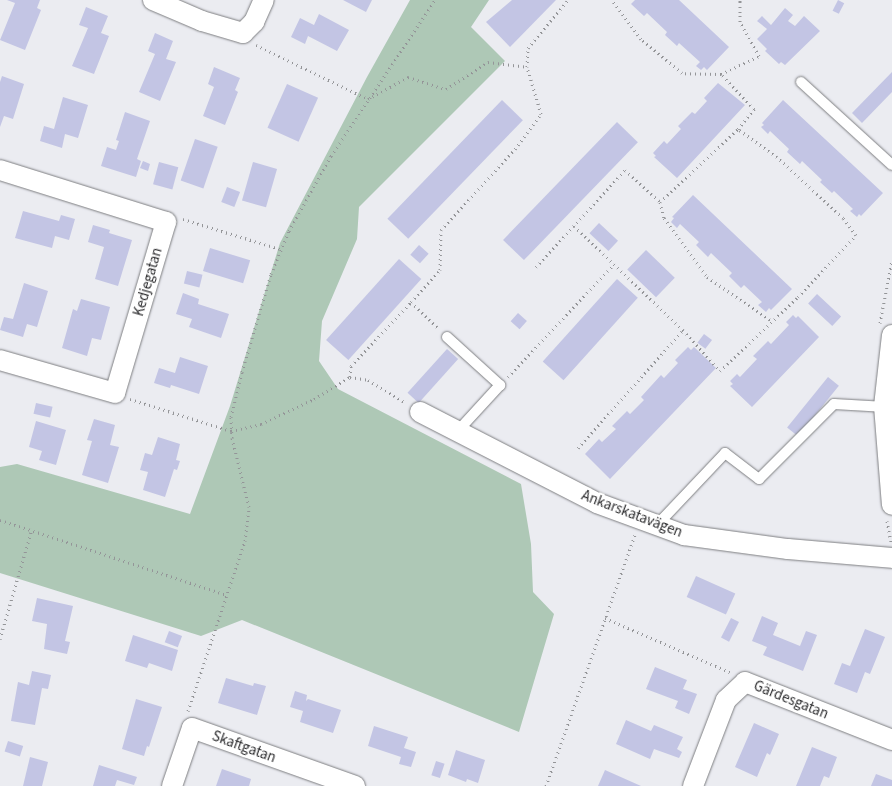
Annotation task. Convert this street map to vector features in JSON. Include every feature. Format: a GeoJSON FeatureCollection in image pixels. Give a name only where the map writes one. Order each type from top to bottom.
{"type":"FeatureCollection","features":[{"type":"Feature","properties":{"kind":"street"},"geometry":{"type":"LineString","coordinates":[[153,0],[202,22],[244,33],[254,22],[264,0]]}},
{"type":"Feature","properties":{"kind":"street"},"geometry":{"type":"LineString","coordinates":[[0,170],[166,222]]}},
{"type":"Feature","properties":{"kind":"street","name":"Kedjegatan"},"geometry":{"type":"LineString","coordinates":[[115,394],[166,222]]}},
{"type":"Feature","properties":{"kind":"street"},"geometry":{"type":"LineString","coordinates":[[892,335],[888,407],[892,505]]}},
{"type":"Feature","properties":{"kind":"street"},"geometry":{"type":"LineString","coordinates":[[0,360],[115,394]]}},
{"type":"Feature","properties":{"kind":"street","name":"Ankarskatavägen"},"geometry":{"type":"LineString","coordinates":[[420,412],[597,503],[684,535],[788,549],[892,558]]}},
{"type":"Feature","properties":{"kind":"street","name":"Gärdesgatan"},"geometry":{"type":"LineString","coordinates":[[693,786],[726,700],[745,682],[892,740]]}},
{"type":"Feature","properties":{"kind":"street","name":"Skaftgatan"},"geometry":{"type":"LineString","coordinates":[[172,786],[192,728],[355,786]]}},
{"type":"Feature","properties":{"kind":"lane"},"geometry":{"type":"LineString","coordinates":[[801,82],[892,165]]}},
{"type":"Feature","properties":{"kind":"lane"},"geometry":{"type":"LineString","coordinates":[[448,337],[500,385],[457,432]]}},
{"type":"Feature","properties":{"kind":"lane"},"geometry":{"type":"LineString","coordinates":[[649,522],[725,453],[759,479],[834,404],[888,407]]}},
{"type":"Feature","properties":{"kind":"path"},"geometry":{"type":"LineString","coordinates":[[192,728],[188,712],[245,541],[249,520],[248,496],[231,431],[231,418],[242,372],[280,249],[302,205],[368,98],[435,0]]}},
{"type":"Feature","properties":{"kind":"path"},"geometry":{"type":"LineString","coordinates":[[350,377],[351,366],[440,270],[441,230],[516,149],[541,114],[527,67],[528,48],[568,0]]}},
{"type":"Feature","properties":{"kind":"path"},"geometry":{"type":"LineString","coordinates":[[612,0],[641,39],[682,73],[721,74],[759,56],[740,22],[740,0]]}},
{"type":"Feature","properties":{"kind":"path"},"geometry":{"type":"LineString","coordinates":[[244,33],[265,51],[368,98]]}},
{"type":"Feature","properties":{"kind":"path"},"geometry":{"type":"LineString","coordinates":[[368,98],[408,77],[446,89],[488,62],[527,67]]}},
{"type":"Feature","properties":{"kind":"path"},"geometry":{"type":"LineString","coordinates":[[660,202],[738,130],[754,108],[721,74]]}},
{"type":"Feature","properties":{"kind":"path"},"geometry":{"type":"LineString","coordinates":[[574,226],[683,330],[720,371],[798,298],[856,235],[843,218],[777,157],[738,130]]}},
{"type":"Feature","properties":{"kind":"path"},"geometry":{"type":"LineString","coordinates":[[536,267],[625,170],[660,202],[664,218],[707,277],[772,321]]}},
{"type":"Feature","properties":{"kind":"path"},"geometry":{"type":"LineString","coordinates":[[166,222],[189,220],[280,249]]}},
{"type":"Feature","properties":{"kind":"path"},"geometry":{"type":"LineString","coordinates":[[500,385],[614,264]]}},
{"type":"Feature","properties":{"kind":"path"},"geometry":{"type":"LineString","coordinates":[[411,302],[448,337]]}},
{"type":"Feature","properties":{"kind":"path"},"geometry":{"type":"LineString","coordinates":[[578,448],[683,330]]}},
{"type":"Feature","properties":{"kind":"path"},"geometry":{"type":"LineString","coordinates":[[115,394],[231,431],[262,424],[314,399],[350,377],[368,380],[420,412]]}},
{"type":"Feature","properties":{"kind":"path"},"geometry":{"type":"LineString","coordinates":[[0,520],[227,595]]}},
{"type":"Feature","properties":{"kind":"path"},"geometry":{"type":"LineString","coordinates":[[546,786],[605,618],[649,522]]}},
{"type":"Feature","properties":{"kind":"path"},"geometry":{"type":"LineString","coordinates":[[0,638],[32,529]]}},
{"type":"Feature","properties":{"kind":"path"},"geometry":{"type":"LineString","coordinates":[[605,618],[725,668],[745,682]]}},
{"type":"Feature","properties":{"kind":"green space"},"geometry":{"type":"Polygon","coordinates":[[[410,0],[489,0],[471,27],[505,61],[359,207],[357,239],[322,321],[319,361],[338,389],[521,484],[531,544],[533,592],[554,614],[519,732],[242,620],[201,636],[0,573],[0,467],[17,464],[190,514],[230,406],[280,243],[367,77],[410,0]]]}},
{"type":"Feature","properties":{"kind":"building"},"geometry":{"type":"Polygon","coordinates":[[[7,0],[40,0],[37,8],[41,10],[25,50],[0,40],[15,3],[7,0]]]}},
{"type":"Feature","properties":{"kind":"building"},"geometry":{"type":"Polygon","coordinates":[[[343,0],[372,0],[366,12],[343,0]]]}},
{"type":"Feature","properties":{"kind":"building"},"geometry":{"type":"Polygon","coordinates":[[[512,0],[556,0],[510,47],[486,22],[512,0]]]}},
{"type":"Feature","properties":{"kind":"building"},"geometry":{"type":"Polygon","coordinates":[[[635,0],[679,0],[729,47],[707,70],[704,67],[701,70],[696,66],[700,62],[679,43],[677,46],[665,35],[667,32],[647,13],[644,16],[631,4],[635,0]]]}},
{"type":"Feature","properties":{"kind":"building"},"geometry":{"type":"Polygon","coordinates":[[[838,0],[844,3],[839,14],[833,11],[838,0]]]}},
{"type":"Feature","properties":{"kind":"building"},"geometry":{"type":"Polygon","coordinates":[[[86,7],[108,16],[101,33],[109,36],[94,74],[72,66],[88,28],[79,25],[86,7]]]}},
{"type":"Feature","properties":{"kind":"building"},"geometry":{"type":"Polygon","coordinates":[[[785,8],[793,15],[788,21],[795,26],[804,16],[820,31],[785,65],[781,62],[779,64],[765,51],[767,49],[757,39],[767,29],[757,21],[762,16],[771,25],[785,8]]]}},
{"type":"Feature","properties":{"kind":"building"},"geometry":{"type":"Polygon","coordinates":[[[319,14],[349,30],[337,51],[308,36],[305,44],[291,37],[300,18],[314,25],[319,14]]]}},
{"type":"Feature","properties":{"kind":"building"},"geometry":{"type":"Polygon","coordinates":[[[155,33],[173,41],[166,59],[176,62],[160,101],[139,92],[155,54],[148,51],[155,33]]]}},
{"type":"Feature","properties":{"kind":"building"},"geometry":{"type":"Polygon","coordinates":[[[214,67],[240,78],[235,90],[238,92],[225,125],[203,116],[214,87],[208,84],[214,67]]]}},
{"type":"Feature","properties":{"kind":"building"},"geometry":{"type":"Polygon","coordinates":[[[892,72],[892,92],[862,123],[852,113],[892,72]]]}},
{"type":"Feature","properties":{"kind":"building"},"geometry":{"type":"Polygon","coordinates":[[[2,76],[24,84],[13,119],[4,116],[0,127],[0,82],[2,76]]]}},
{"type":"Feature","properties":{"kind":"building"},"geometry":{"type":"Polygon","coordinates":[[[718,83],[745,105],[677,178],[654,157],[656,156],[653,153],[664,141],[667,144],[681,129],[678,126],[692,112],[695,114],[707,101],[704,98],[718,83]]]}},
{"type":"Feature","properties":{"kind":"building"},"geometry":{"type":"Polygon","coordinates":[[[287,84],[318,98],[299,142],[267,128],[287,84]]]}},
{"type":"Feature","properties":{"kind":"building"},"geometry":{"type":"Polygon","coordinates":[[[63,97],[88,105],[78,138],[65,134],[62,148],[40,141],[44,126],[54,129],[63,97]]]}},
{"type":"Feature","properties":{"kind":"building"},"geometry":{"type":"Polygon","coordinates":[[[502,100],[523,120],[408,239],[387,219],[502,100]]]}},
{"type":"Feature","properties":{"kind":"building"},"geometry":{"type":"Polygon","coordinates":[[[783,100],[883,193],[861,216],[859,214],[857,217],[850,211],[853,209],[834,191],[832,193],[820,182],[822,180],[802,161],[800,164],[787,152],[789,149],[770,131],[768,134],[761,127],[764,125],[762,123],[783,100]]]}},
{"type":"Feature","properties":{"kind":"building"},"geometry":{"type":"Polygon","coordinates":[[[125,112],[150,121],[137,159],[141,161],[136,177],[101,166],[107,147],[116,150],[119,141],[116,140],[125,112]]]}},
{"type":"Feature","properties":{"kind":"building"},"geometry":{"type":"Polygon","coordinates":[[[617,122],[638,142],[524,260],[503,240],[617,122]]]}},
{"type":"Feature","properties":{"kind":"building"},"geometry":{"type":"Polygon","coordinates":[[[195,139],[218,147],[203,188],[181,181],[195,139]]]}},
{"type":"Feature","properties":{"kind":"building"},"geometry":{"type":"Polygon","coordinates":[[[143,161],[150,164],[148,171],[140,168],[143,161]]]}},
{"type":"Feature","properties":{"kind":"building"},"geometry":{"type":"Polygon","coordinates":[[[159,162],[178,167],[172,189],[153,184],[159,162]]]}},
{"type":"Feature","properties":{"kind":"building"},"geometry":{"type":"Polygon","coordinates":[[[253,162],[277,169],[266,207],[242,200],[253,162]]]}},
{"type":"Feature","properties":{"kind":"building"},"geometry":{"type":"Polygon","coordinates":[[[227,187],[240,192],[234,207],[221,202],[227,187]]]}},
{"type":"Feature","properties":{"kind":"building"},"geometry":{"type":"Polygon","coordinates":[[[693,195],[792,289],[771,310],[769,308],[766,312],[758,305],[762,302],[744,285],[741,288],[729,276],[732,273],[711,253],[708,257],[696,245],[699,242],[680,224],[677,228],[671,222],[674,218],[672,217],[693,195]]]}},
{"type":"Feature","properties":{"kind":"building"},"geometry":{"type":"Polygon","coordinates":[[[23,211],[59,221],[61,215],[75,219],[69,240],[55,236],[52,248],[15,238],[23,211]]]}},
{"type":"Feature","properties":{"kind":"building"},"geometry":{"type":"Polygon","coordinates":[[[599,223],[618,241],[608,251],[589,233],[599,223]]]}},
{"type":"Feature","properties":{"kind":"building"},"geometry":{"type":"Polygon","coordinates":[[[93,225],[110,230],[109,233],[132,240],[118,286],[95,279],[104,247],[88,242],[93,225]]]}},
{"type":"Feature","properties":{"kind":"building"},"geometry":{"type":"Polygon","coordinates":[[[419,245],[429,254],[420,263],[410,255],[419,245]]]}},
{"type":"Feature","properties":{"kind":"building"},"geometry":{"type":"Polygon","coordinates":[[[210,248],[250,260],[243,283],[203,271],[210,248]]]}},
{"type":"Feature","properties":{"kind":"building"},"geometry":{"type":"Polygon","coordinates":[[[646,250],[675,278],[656,297],[627,269],[646,250]]]}},
{"type":"Feature","properties":{"kind":"building"},"geometry":{"type":"Polygon","coordinates":[[[399,259],[421,279],[348,360],[326,340],[399,259]]]}},
{"type":"Feature","properties":{"kind":"building"},"geometry":{"type":"Polygon","coordinates":[[[187,271],[203,275],[199,287],[184,284],[187,271]]]}},
{"type":"Feature","properties":{"kind":"building"},"geometry":{"type":"Polygon","coordinates":[[[617,279],[638,298],[564,380],[543,361],[617,279]]]}},
{"type":"Feature","properties":{"kind":"building"},"geometry":{"type":"Polygon","coordinates":[[[24,283],[48,291],[37,327],[27,324],[23,337],[0,330],[4,317],[13,319],[24,283]]]}},
{"type":"Feature","properties":{"kind":"building"},"geometry":{"type":"Polygon","coordinates":[[[183,293],[199,299],[198,304],[229,314],[221,338],[189,327],[192,319],[176,314],[183,293]]]}},
{"type":"Feature","properties":{"kind":"building"},"geometry":{"type":"Polygon","coordinates":[[[817,294],[841,317],[832,326],[808,304],[817,294]]]}},
{"type":"Feature","properties":{"kind":"building"},"geometry":{"type":"Polygon","coordinates":[[[81,299],[110,307],[101,340],[92,338],[87,356],[62,348],[73,309],[77,311],[81,299]]]}},
{"type":"Feature","properties":{"kind":"building"},"geometry":{"type":"Polygon","coordinates":[[[518,313],[527,321],[520,329],[511,321],[518,313]]]}},
{"type":"Feature","properties":{"kind":"building"},"geometry":{"type":"Polygon","coordinates":[[[793,315],[796,318],[798,316],[819,337],[752,407],[730,386],[733,384],[730,381],[737,374],[740,377],[757,359],[753,356],[768,341],[771,344],[789,325],[786,322],[793,315]]]}},
{"type":"Feature","properties":{"kind":"building"},"geometry":{"type":"Polygon","coordinates":[[[704,334],[712,340],[705,349],[697,343],[704,334]]]}},
{"type":"Feature","properties":{"kind":"building"},"geometry":{"type":"Polygon","coordinates":[[[688,347],[691,350],[694,347],[716,368],[610,479],[585,454],[599,439],[602,442],[616,429],[612,426],[627,411],[630,414],[644,400],[641,397],[661,375],[664,378],[678,363],[675,360],[688,347]]]}},
{"type":"Feature","properties":{"kind":"building"},"geometry":{"type":"Polygon","coordinates":[[[447,349],[458,359],[419,403],[408,393],[447,349]]]}},
{"type":"Feature","properties":{"kind":"building"},"geometry":{"type":"Polygon","coordinates":[[[180,357],[208,366],[199,394],[171,385],[170,388],[154,383],[159,368],[175,373],[180,357]]]}},
{"type":"Feature","properties":{"kind":"building"},"geometry":{"type":"Polygon","coordinates":[[[828,377],[839,386],[798,436],[787,428],[828,377]]]}},
{"type":"Feature","properties":{"kind":"building"},"geometry":{"type":"Polygon","coordinates":[[[36,403],[53,407],[50,418],[34,414],[36,403]]]}},
{"type":"Feature","properties":{"kind":"building"},"geometry":{"type":"Polygon","coordinates":[[[94,419],[115,425],[110,445],[119,447],[108,483],[82,475],[92,441],[87,440],[94,419]]]}},
{"type":"Feature","properties":{"kind":"building"},"geometry":{"type":"Polygon","coordinates":[[[36,421],[66,430],[56,465],[39,460],[42,451],[29,447],[36,421]]]}},
{"type":"Feature","properties":{"kind":"building"},"geometry":{"type":"Polygon","coordinates":[[[158,437],[180,444],[176,460],[180,461],[177,470],[174,469],[165,497],[143,490],[148,472],[140,470],[145,453],[152,455],[158,437]]]}},
{"type":"Feature","properties":{"kind":"building"},"geometry":{"type":"Polygon","coordinates":[[[696,576],[735,593],[726,615],[687,597],[696,576]]]}},
{"type":"Feature","properties":{"kind":"building"},"geometry":{"type":"Polygon","coordinates":[[[37,598],[73,606],[65,641],[70,642],[67,654],[44,649],[47,624],[32,621],[37,598]]]}},
{"type":"Feature","properties":{"kind":"building"},"geometry":{"type":"Polygon","coordinates":[[[762,616],[778,623],[773,635],[800,646],[806,631],[817,635],[803,671],[763,655],[767,647],[752,641],[762,616]]]}},
{"type":"Feature","properties":{"kind":"building"},"geometry":{"type":"Polygon","coordinates":[[[731,618],[739,622],[729,642],[721,638],[731,618]]]}},
{"type":"Feature","properties":{"kind":"building"},"geometry":{"type":"Polygon","coordinates":[[[865,629],[885,637],[870,674],[865,672],[857,693],[834,684],[842,663],[850,666],[865,629]]]}},
{"type":"Feature","properties":{"kind":"building"},"geometry":{"type":"Polygon","coordinates":[[[169,631],[182,636],[178,647],[165,642],[169,631]]]}},
{"type":"Feature","properties":{"kind":"building"},"geometry":{"type":"Polygon","coordinates":[[[133,635],[178,650],[172,671],[149,663],[147,668],[125,661],[133,635]]]}},
{"type":"Feature","properties":{"kind":"building"},"geometry":{"type":"Polygon","coordinates":[[[655,667],[687,680],[683,689],[697,694],[689,714],[675,708],[678,701],[646,689],[655,667]]]}},
{"type":"Feature","properties":{"kind":"building"},"geometry":{"type":"Polygon","coordinates":[[[32,671],[51,675],[48,689],[42,688],[35,725],[11,721],[18,682],[29,685],[32,671]]]}},
{"type":"Feature","properties":{"kind":"building"},"geometry":{"type":"Polygon","coordinates":[[[226,678],[253,686],[254,683],[266,686],[257,715],[218,703],[226,678]]]}},
{"type":"Feature","properties":{"kind":"building"},"geometry":{"type":"Polygon","coordinates":[[[295,691],[307,695],[306,701],[308,699],[341,710],[333,733],[300,722],[303,711],[290,707],[295,691]]]}},
{"type":"Feature","properties":{"kind":"building"},"geometry":{"type":"Polygon","coordinates":[[[136,699],[162,707],[149,747],[147,746],[144,756],[122,749],[136,699]]]}},
{"type":"Feature","properties":{"kind":"building"},"geometry":{"type":"Polygon","coordinates":[[[626,720],[651,731],[654,725],[683,737],[677,749],[682,752],[679,758],[654,749],[650,759],[616,744],[626,720]]]}},
{"type":"Feature","properties":{"kind":"building"},"geometry":{"type":"Polygon","coordinates":[[[754,723],[779,734],[770,755],[767,753],[757,777],[735,767],[754,723]]]}},
{"type":"Feature","properties":{"kind":"building"},"geometry":{"type":"Polygon","coordinates":[[[374,726],[408,737],[404,748],[416,752],[411,767],[399,764],[401,757],[368,746],[374,726]]]}},
{"type":"Feature","properties":{"kind":"building"},"geometry":{"type":"Polygon","coordinates":[[[8,741],[23,746],[20,756],[5,751],[8,741]]]}},
{"type":"Feature","properties":{"kind":"building"},"geometry":{"type":"Polygon","coordinates":[[[812,747],[837,757],[829,778],[824,776],[820,786],[796,786],[812,747]]]}},
{"type":"Feature","properties":{"kind":"building"},"geometry":{"type":"Polygon","coordinates":[[[456,750],[485,760],[478,783],[467,779],[466,782],[448,775],[456,750]]]}},
{"type":"Feature","properties":{"kind":"building"},"geometry":{"type":"Polygon","coordinates":[[[30,757],[48,762],[42,786],[23,786],[30,757]]]}},
{"type":"Feature","properties":{"kind":"building"},"geometry":{"type":"Polygon","coordinates":[[[436,761],[445,764],[440,778],[431,775],[436,761]]]}},
{"type":"Feature","properties":{"kind":"building"},"geometry":{"type":"Polygon","coordinates":[[[99,765],[137,777],[134,785],[117,780],[115,786],[93,786],[99,765]]]}},
{"type":"Feature","properties":{"kind":"building"},"geometry":{"type":"Polygon","coordinates":[[[222,769],[251,779],[249,786],[216,786],[222,769]]]}},
{"type":"Feature","properties":{"kind":"building"},"geometry":{"type":"Polygon","coordinates":[[[605,770],[641,786],[598,786],[605,770]]]}},
{"type":"Feature","properties":{"kind":"building"},"geometry":{"type":"Polygon","coordinates":[[[876,774],[892,780],[892,786],[871,786],[876,774]]]}}]}
